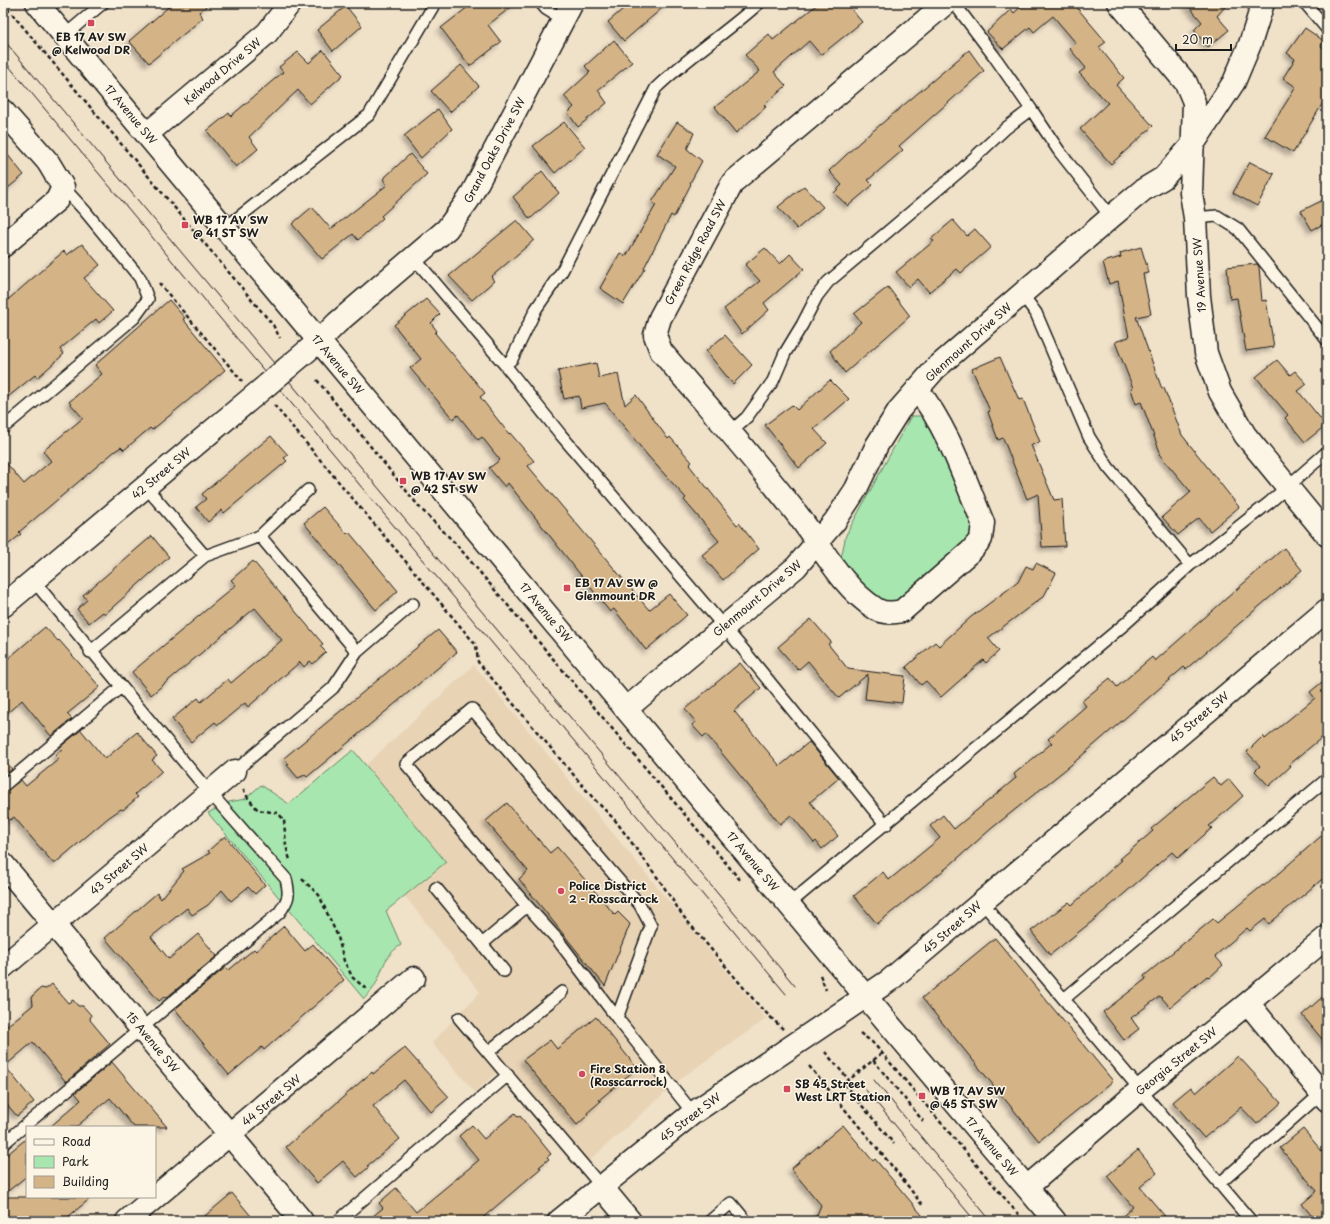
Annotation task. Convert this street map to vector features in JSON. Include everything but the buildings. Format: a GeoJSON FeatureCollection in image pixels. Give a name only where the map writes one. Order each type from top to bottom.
{"type":"FeatureCollection","features":[{"type":"Feature","properties":{"kind":"street","name":"17 Avenue SW"},"geometry":{"type":"LineString","coordinates":[[37,3],[866,997],[1055,1221]]}},
{"type":"Feature","properties":{"kind":"street","name":"Kelwood Drive SW"},"geometry":{"type":"LineString","coordinates":[[147,134],[267,33],[290,3]]}},
{"type":"Feature","properties":{"kind":"street","name":"Green Ridge Road SW"},"geometry":{"type":"LineString","coordinates":[[917,389],[932,407],[943,428],[983,523],[981,539],[971,551],[902,611],[891,614],[877,610],[858,595],[835,569],[797,514],[661,351],[655,335],[660,318],[733,182],[946,3]]}},
{"type":"Feature","properties":{"kind":"street","name":"19 Avenue SW"},"geometry":{"type":"LineString","coordinates":[[1120,3],[1186,83],[1194,102],[1194,143],[1191,193],[1195,218],[1199,296],[1206,353],[1220,392],[1245,435],[1327,534]]}},
{"type":"Feature","properties":{"kind":"street","name":"Glenmount Drive SW"},"geometry":{"type":"LineString","coordinates":[[626,709],[796,567],[835,521],[856,489],[877,445],[899,410],[936,368],[1143,190],[1163,178],[1194,143],[1234,82],[1250,44],[1263,3]]}},
{"type":"Feature","properties":{"kind":"street","name":"Grand Oaks Drive SW"},"geometry":{"type":"LineString","coordinates":[[319,341],[337,323],[447,229],[470,199],[568,11]]}},
{"type":"Feature","properties":{"kind":"street"},"geometry":{"type":"LineString","coordinates":[[3,111],[48,162],[63,187],[57,200],[3,246]]}},
{"type":"Feature","properties":{"kind":"street","name":"42 Street SW"},"geometry":{"type":"LineString","coordinates":[[3,606],[145,486],[271,395],[287,368],[319,341]]}},
{"type":"Feature","properties":{"kind":"street","name":"45 Street SW"},"geometry":{"type":"LineString","coordinates":[[559,1221],[693,1113],[890,980],[981,901],[1327,610]]}},
{"type":"Feature","properties":{"kind":"street","name":"43 Street SW"},"geometry":{"type":"LineString","coordinates":[[3,967],[235,770]]}},
{"type":"Feature","properties":{"kind":"street","name":"15 Avenue SW"},"geometry":{"type":"LineString","coordinates":[[3,864],[302,1221]]}},
{"type":"Feature","properties":{"kind":"street","name":"Georgia Street SW"},"geometry":{"type":"LineString","coordinates":[[1027,1187],[1140,1090],[1327,937]]}},
{"type":"Feature","properties":{"kind":"street","name":"44 Street SW"},"geometry":{"type":"LineString","coordinates":[[156,1197],[414,978]]}},
{"type":"Feature","properties":{"kind":"street"},"geometry":{"type":"LineString","coordinates":[[1248,1003],[1325,1094]]}},
{"type":"Feature","properties":{"kind":"street"},"geometry":{"type":"LineString","coordinates":[[601,1186],[630,1221]]}},
{"type":"Feature","properties":{"kind":"street","name":"44 Street SW"},"geometry":{"type":"LineString","coordinates":[[127,1221],[154,1198]]}},
{"type":"Feature","properties":{"kind":"lane"},"geometry":{"type":"LineString","coordinates":[[64,36],[103,3]]}},
{"type":"Feature","properties":{"kind":"lane"},"geometry":{"type":"LineString","coordinates":[[226,228],[369,115],[435,3]]}},
{"type":"Feature","properties":{"kind":"lane"},"geometry":{"type":"LineString","coordinates":[[541,3],[546,9],[568,11]]}},
{"type":"Feature","properties":{"kind":"lane"},"geometry":{"type":"LineString","coordinates":[[505,365],[512,358],[536,309],[562,271],[656,88],[670,74],[739,22],[759,3]]}},
{"type":"Feature","properties":{"kind":"lane"},"geometry":{"type":"LineString","coordinates":[[954,3],[994,56],[1064,156],[1111,217]]}},
{"type":"Feature","properties":{"kind":"lane"},"geometry":{"type":"LineString","coordinates":[[1305,3],[1327,29]]}},
{"type":"Feature","properties":{"kind":"lane"},"geometry":{"type":"LineString","coordinates":[[729,433],[747,416],[774,381],[785,353],[817,296],[828,282],[961,170],[1006,128],[1031,109]]}},
{"type":"Feature","properties":{"kind":"lane"},"geometry":{"type":"LineString","coordinates":[[3,428],[134,318],[148,299],[140,278],[85,211],[63,187]]}},
{"type":"Feature","properties":{"kind":"lane"},"geometry":{"type":"LineString","coordinates":[[1195,218],[1217,216],[1238,229],[1327,340]]}},
{"type":"Feature","properties":{"kind":"lane"},"geometry":{"type":"LineString","coordinates":[[414,258],[505,365],[561,435],[724,626],[870,803],[886,825]]}},
{"type":"Feature","properties":{"kind":"lane"},"geometry":{"type":"LineString","coordinates":[[1022,294],[1039,320],[1089,437],[1108,467],[1190,565]]}},
{"type":"Feature","properties":{"kind":"lane"},"geometry":{"type":"LineString","coordinates":[[789,904],[886,825],[1126,623],[1190,565],[1288,486],[1327,452]]}},
{"type":"Feature","properties":{"kind":"lane"},"geometry":{"type":"LineString","coordinates":[[145,486],[205,556]]}},
{"type":"Feature","properties":{"kind":"lane"},"geometry":{"type":"LineString","coordinates":[[90,652],[205,556],[260,536],[308,490]]}},
{"type":"Feature","properties":{"kind":"lane"},"geometry":{"type":"LineString","coordinates":[[260,536],[357,652]]}},
{"type":"Feature","properties":{"kind":"lane"},"geometry":{"type":"LineString","coordinates":[[3,1144],[279,913],[287,902],[289,891],[286,879],[90,652],[32,580]]}},
{"type":"Feature","properties":{"kind":"lane"},"geometry":{"type":"LineString","coordinates":[[235,770],[333,688],[357,652],[413,604]]}},
{"type":"Feature","properties":{"kind":"lane"},"geometry":{"type":"LineString","coordinates":[[3,786],[120,687]]}},
{"type":"Feature","properties":{"kind":"lane"},"geometry":{"type":"LineString","coordinates":[[617,1018],[651,926],[640,905],[629,891],[472,709],[406,764],[557,939],[617,1018],[693,1113]]}},
{"type":"Feature","properties":{"kind":"lane"},"geometry":{"type":"LineString","coordinates":[[1064,999],[1327,779]]}},
{"type":"Feature","properties":{"kind":"lane"},"geometry":{"type":"LineString","coordinates":[[436,888],[504,971]]}},
{"type":"Feature","properties":{"kind":"lane"},"geometry":{"type":"LineString","coordinates":[[981,901],[1251,1221]]}},
{"type":"Feature","properties":{"kind":"lane"},"geometry":{"type":"LineString","coordinates":[[482,944],[528,906]]}},
{"type":"Feature","properties":{"kind":"lane"},"geometry":{"type":"LineString","coordinates":[[488,1052],[562,992]]}},
{"type":"Feature","properties":{"kind":"lane"},"geometry":{"type":"LineString","coordinates":[[458,1018],[601,1186]]}},
{"type":"Feature","properties":{"kind":"lane"},"geometry":{"type":"LineString","coordinates":[[338,1221],[508,1075]]}},
{"type":"Feature","properties":{"kind":"lane"},"geometry":{"type":"LineString","coordinates":[[1219,1184],[1325,1094]]}},
{"type":"Feature","properties":{"kind":"lane"},"geometry":{"type":"LineString","coordinates":[[710,1221],[731,1203],[746,1221]]}},
{"type":"Feature","properties":{"kind":"path"},"geometry":{"type":"LineString","coordinates":[[3,3],[273,325],[280,338]]}},
{"type":"Feature","properties":{"kind":"path"},"geometry":{"type":"LineString","coordinates":[[158,281],[244,383]]}},
{"type":"Feature","properties":{"kind":"path"},"geometry":{"type":"LineString","coordinates":[[316,380],[421,509],[456,544],[745,886]]}},
{"type":"Feature","properties":{"kind":"path"},"geometry":{"type":"LineString","coordinates":[[271,395],[476,645],[478,662],[594,799],[614,820],[660,881],[683,916],[760,1007],[783,1030]]}},
{"type":"Feature","properties":{"kind":"path"},"geometry":{"type":"LineString","coordinates":[[235,770],[248,798],[258,810],[278,813],[284,820],[286,846],[291,864]]}},
{"type":"Feature","properties":{"kind":"path"},"geometry":{"type":"LineString","coordinates":[[300,876],[320,895],[338,937],[344,961],[354,978],[371,992],[381,1006]]}},
{"type":"Feature","properties":{"kind":"path"},"geometry":{"type":"LineString","coordinates":[[817,971],[826,990]]}},
{"type":"Feature","properties":{"kind":"path"},"geometry":{"type":"LineString","coordinates":[[860,1033],[872,1042],[882,1053],[1024,1221]]}},
{"type":"Feature","properties":{"kind":"path"},"geometry":{"type":"LineString","coordinates":[[825,1052],[849,1080]]}},
{"type":"Feature","properties":{"kind":"path"},"geometry":{"type":"LineString","coordinates":[[882,1053],[844,1084],[894,1144]]}},
{"type":"Feature","properties":{"kind":"path"},"geometry":{"type":"LineString","coordinates":[[873,1060],[923,1121]]}},
{"type":"Feature","properties":{"kind":"path"},"geometry":{"type":"LineString","coordinates":[[808,1066],[901,1177],[923,1206]]}},
{"type":"Feature","properties":{"kind":"shaded area"},"geometry":{"type":"Polygon","coordinates":[[[474,665],[766,1019],[684,1076],[584,1165],[498,1072],[475,1092],[432,1043],[480,992],[405,896],[446,862],[366,765],[474,665]]]}},
{"type":"Feature","properties":{"kind":"green space"},"geometry":{"type":"Polygon","coordinates":[[[911,416],[920,416],[928,420],[976,528],[972,539],[895,604],[885,604],[867,590],[840,563],[846,535],[911,416]]]}},
{"type":"Feature","properties":{"kind":"green space"},"geometry":{"type":"Polygon","coordinates":[[[353,750],[446,862],[386,911],[401,945],[390,954],[374,987],[364,999],[208,813],[229,802],[245,799],[261,785],[289,804],[353,750]]]}},
{"type":"Feature","properties":{"kind":"tram line"},"geometry":{"type":"LineString","coordinates":[[3,39],[795,986]]}},
{"type":"Feature","properties":{"kind":"tram line"},"geometry":{"type":"LineString","coordinates":[[3,59],[786,994]]}},
{"type":"Feature","properties":{"kind":"tram line"},"geometry":{"type":"LineString","coordinates":[[874,1080],[991,1221]]}},
{"type":"Feature","properties":{"kind":"tram line"},"geometry":{"type":"LineString","coordinates":[[865,1089],[975,1221]]}},
{"type":"Feature","properties":{"kind":"place","name":"EB 17 AV SW @ Kelwood DR"},"geometry":{"type":"Point","coordinates":[91,23]}},
{"type":"Feature","properties":{"kind":"place","name":"WB 17 AV SW @ 41 ST SW"},"geometry":{"type":"Point","coordinates":[185,225]}},
{"type":"Feature","properties":{"kind":"place","name":"WB 17 AV SW @ 42 ST SW"},"geometry":{"type":"Point","coordinates":[403,481]}},
{"type":"Feature","properties":{"kind":"place","name":"EB 17 AV SW @ Glenmount DR"},"geometry":{"type":"Point","coordinates":[567,588]}},
{"type":"Feature","properties":{"kind":"place","name":"Police District 2 - Rosscarrock"},"geometry":{"type":"Point","coordinates":[561,891]}},
{"type":"Feature","properties":{"kind":"place","name":"Fire Station 8 (Rosscarrock)"},"geometry":{"type":"Point","coordinates":[582,1074]}},
{"type":"Feature","properties":{"kind":"place","name":"SB 45 Street West LRT Station"},"geometry":{"type":"Point","coordinates":[787,1089]}},
{"type":"Feature","properties":{"kind":"place","name":"WB 17 AV SW @ 45 ST SW"},"geometry":{"type":"Point","coordinates":[922,1096]}}]}
